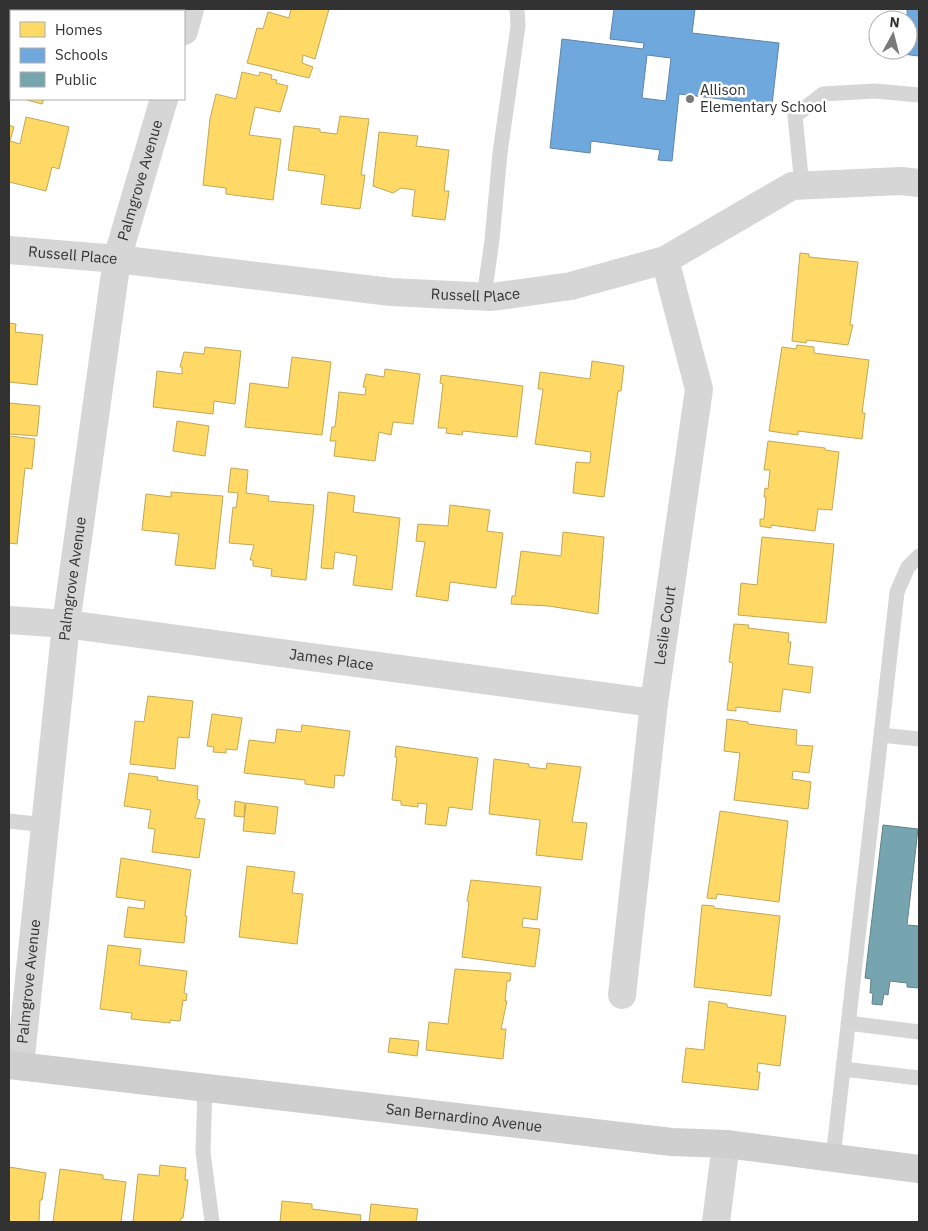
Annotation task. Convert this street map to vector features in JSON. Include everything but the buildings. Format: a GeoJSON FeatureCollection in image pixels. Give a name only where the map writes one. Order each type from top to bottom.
{"type":"FeatureCollection","features":[{"type":"Feature","properties":{"kind":"main road","name":"San Bernardino Avenue"},"geometry":{"type":"LineString","coordinates":[[15,1066],[672,1142],[726,1144],[919,1169]]}},
{"type":"Feature","properties":{"kind":"street"},"geometry":{"type":"LineString","coordinates":[[185,27],[190,9]]}},
{"type":"Feature","properties":{"kind":"street","name":"Palmgrove Avenue"},"geometry":{"type":"LineString","coordinates":[[15,1066],[45,825],[66,624],[117,259],[164,100]]}},
{"type":"Feature","properties":{"kind":"street","name":"Russell Place"},"geometry":{"type":"LineString","coordinates":[[9,250],[117,259],[391,292],[484,297],[571,286],[665,260],[792,186],[901,181],[919,183]]}},
{"type":"Feature","properties":{"kind":"street","name":"Leslie Court"},"geometry":{"type":"LineString","coordinates":[[622,995],[654,703],[698,389],[665,260]]}},
{"type":"Feature","properties":{"kind":"street","name":"James Place"},"geometry":{"type":"LineString","coordinates":[[9,620],[66,624],[654,703]]}},
{"type":"Feature","properties":{"kind":"street"},"geometry":{"type":"LineString","coordinates":[[716,1222],[726,1144]]}},
{"type":"Feature","properties":{"kind":"lane"},"geometry":{"type":"LineString","coordinates":[[484,297],[492,240],[500,153],[518,26],[518,9]]}},
{"type":"Feature","properties":{"kind":"lane"},"geometry":{"type":"LineString","coordinates":[[802,186],[795,116],[823,94],[876,91],[919,95]]}},
{"type":"Feature","properties":{"kind":"lane"},"geometry":{"type":"LineString","coordinates":[[833,1158],[897,592],[908,567],[919,556]]}},
{"type":"Feature","properties":{"kind":"lane"},"geometry":{"type":"LineString","coordinates":[[881,735],[919,740]]}},
{"type":"Feature","properties":{"kind":"lane"},"geometry":{"type":"LineString","coordinates":[[9,822],[45,825]]}},
{"type":"Feature","properties":{"kind":"lane"},"geometry":{"type":"LineString","coordinates":[[848,1023],[919,1032]]}},
{"type":"Feature","properties":{"kind":"lane"},"geometry":{"type":"LineString","coordinates":[[843,1069],[919,1078]]}},
{"type":"Feature","properties":{"kind":"lane"},"geometry":{"type":"LineString","coordinates":[[205,1088],[204,1152],[212,1222]]}},
{"type":"Feature","properties":{"kind":"place","name":"Allison Elementary School"},"geometry":{"type":"Point","coordinates":[690,99]}}]}
